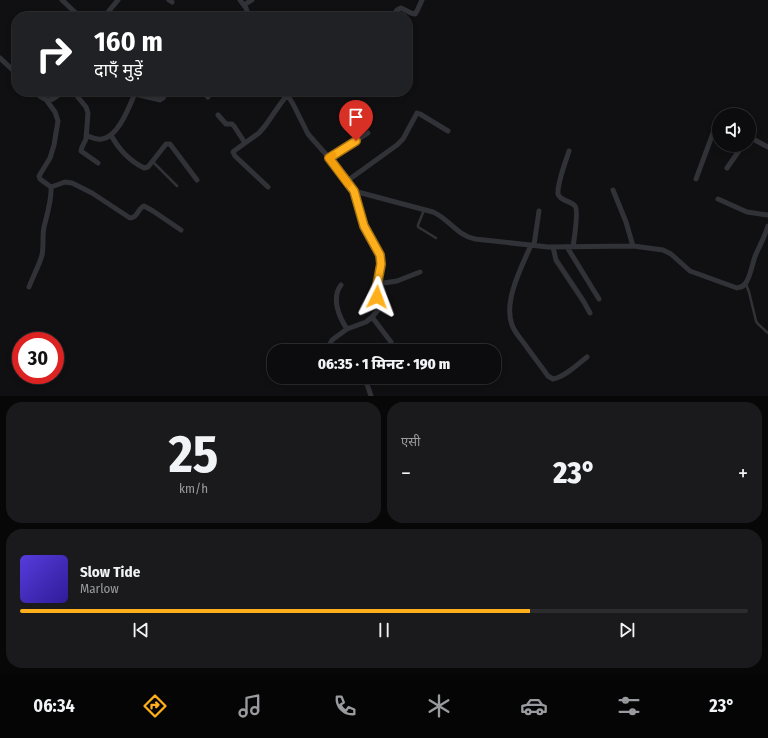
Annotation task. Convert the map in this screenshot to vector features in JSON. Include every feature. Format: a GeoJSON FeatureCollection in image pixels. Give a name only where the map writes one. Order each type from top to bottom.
{"type":"FeatureCollection","features":[{"type":"Feature","properties":{"kind":"street"},"geometry":{"type":"LineString","coordinates":[[62,0],[75,12]]}},
{"type":"Feature","properties":{"kind":"street"},"geometry":{"type":"LineString","coordinates":[[108,12],[118,0]]}},
{"type":"Feature","properties":{"kind":"street"},"geometry":{"type":"LineString","coordinates":[[247,12],[242,2],[252,0]]}},
{"type":"Feature","properties":{"kind":"street"},"geometry":{"type":"LineString","coordinates":[[412,13],[415,14],[422,0]]}},
{"type":"Feature","properties":{"kind":"street"},"geometry":{"type":"LineString","coordinates":[[396,12],[401,8],[409,12]]}},
{"type":"Feature","properties":{"kind":"street"},"geometry":{"type":"LineString","coordinates":[[0,59],[12,70]]}},
{"type":"Feature","properties":{"kind":"street"},"geometry":{"type":"LineString","coordinates":[[40,96],[47,100],[51,100],[57,96]]}},
{"type":"Feature","properties":{"kind":"street"},"geometry":{"type":"LineString","coordinates":[[77,96],[88,110],[86,139],[81,151],[98,163]]}},
{"type":"Feature","properties":{"kind":"street"},"geometry":{"type":"LineString","coordinates":[[86,135],[101,140],[111,135],[126,114],[133,96]]}},
{"type":"Feature","properties":{"kind":"street"},"geometry":{"type":"LineString","coordinates":[[146,96],[158,100],[164,96]]}},
{"type":"Feature","properties":{"kind":"street"},"geometry":{"type":"LineString","coordinates":[[268,187],[233,154],[234,151],[259,133],[284,96]]}},
{"type":"Feature","properties":{"kind":"street"},"geometry":{"type":"LineString","coordinates":[[288,96],[308,134],[329,158],[354,191],[364,226],[380,255],[381,264],[376,291],[380,306],[376,313],[366,322],[346,329],[332,340],[330,344]]}},
{"type":"Feature","properties":{"kind":"street"},"geometry":{"type":"LineString","coordinates":[[47,100],[55,112],[58,121],[50,158],[39,176],[40,179],[51,187]]}},
{"type":"Feature","properties":{"kind":"street"},"geometry":{"type":"LineString","coordinates":[[347,181],[397,145],[406,133],[417,113],[448,131]]}},
{"type":"Feature","properties":{"kind":"street"},"geometry":{"type":"LineString","coordinates":[[218,116],[226,124],[232,124],[234,126],[245,143]]}},
{"type":"Feature","properties":{"kind":"street"},"geometry":{"type":"LineString","coordinates":[[329,158],[368,133]]}},
{"type":"Feature","properties":{"kind":"street"},"geometry":{"type":"LineString","coordinates":[[111,135],[119,148],[144,168],[148,167],[166,144],[170,144],[197,180]]}},
{"type":"Feature","properties":{"kind":"street"},"geometry":{"type":"LineString","coordinates":[[696,179],[712,136]]}},
{"type":"Feature","properties":{"kind":"street"},"geometry":{"type":"LineString","coordinates":[[756,141],[768,147]]}},
{"type":"Feature","properties":{"kind":"street"},"geometry":{"type":"LineString","coordinates":[[569,151],[558,192],[561,198],[571,203],[576,208],[577,216],[570,247],[599,299]]}},
{"type":"Feature","properties":{"kind":"street"},"geometry":{"type":"LineString","coordinates":[[728,168],[738,152]]}},
{"type":"Feature","properties":{"kind":"street"},"geometry":{"type":"LineString","coordinates":[[51,187],[66,182],[72,183],[92,193],[130,218],[136,216],[140,208],[144,206],[181,230]]}},
{"type":"Feature","properties":{"kind":"street"},"geometry":{"type":"LineString","coordinates":[[29,286],[42,255],[42,234],[48,213],[51,187]]}},
{"type":"Feature","properties":{"kind":"street"},"geometry":{"type":"LineString","coordinates":[[613,190],[626,222],[632,246]]}},
{"type":"Feature","properties":{"kind":"street"},"geometry":{"type":"LineString","coordinates":[[354,191],[440,215],[464,236],[469,238],[553,247],[632,246],[667,252],[690,271],[737,288],[745,284],[748,279],[756,254],[768,226]]}},
{"type":"Feature","properties":{"kind":"street"},"geometry":{"type":"LineString","coordinates":[[718,199],[747,212],[768,215]]}},
{"type":"Feature","properties":{"kind":"street"},"geometry":{"type":"LineString","coordinates":[[539,211],[533,245],[516,280],[512,294],[510,320],[521,340],[550,378],[559,378],[587,357]]}},
{"type":"Feature","properties":{"kind":"street"},"geometry":{"type":"LineString","coordinates":[[553,247],[556,260],[590,313]]}},
{"type":"Feature","properties":{"kind":"street"},"geometry":{"type":"LineString","coordinates":[[377,284],[397,282],[420,272]]}},
{"type":"Feature","properties":{"kind":"street"},"geometry":{"type":"LineString","coordinates":[[341,285],[337,292],[337,305],[339,315],[346,329]]}},
{"type":"Feature","properties":{"kind":"street"},"geometry":{"type":"LineString","coordinates":[[372,317],[391,342]]}},
{"type":"Feature","properties":{"kind":"street"},"geometry":{"type":"LineString","coordinates":[[366,384],[371,396]]}},
{"type":"Feature","properties":{"kind":"lane"},"geometry":{"type":"LineString","coordinates":[[153,161],[177,186]]}},
{"type":"Feature","properties":{"kind":"lane"},"geometry":{"type":"LineString","coordinates":[[425,210],[418,227],[436,238]]}},
{"type":"Feature","properties":{"kind":"lane"},"geometry":{"type":"LineString","coordinates":[[745,284],[749,292],[756,320],[758,324],[768,333]]}},
{"type":"Feature","properties":{"kind":"slow traffic"},"geometry":{"type":"LineString","coordinates":[[333,155],[329,158],[348,184]]}},
{"type":"Feature","properties":{"kind":"route"},"geometry":{"type":"LineString","coordinates":[[356,141],[329,158],[354,191],[364,226],[380,255],[381,264],[376,291],[377,297]]}}]}
